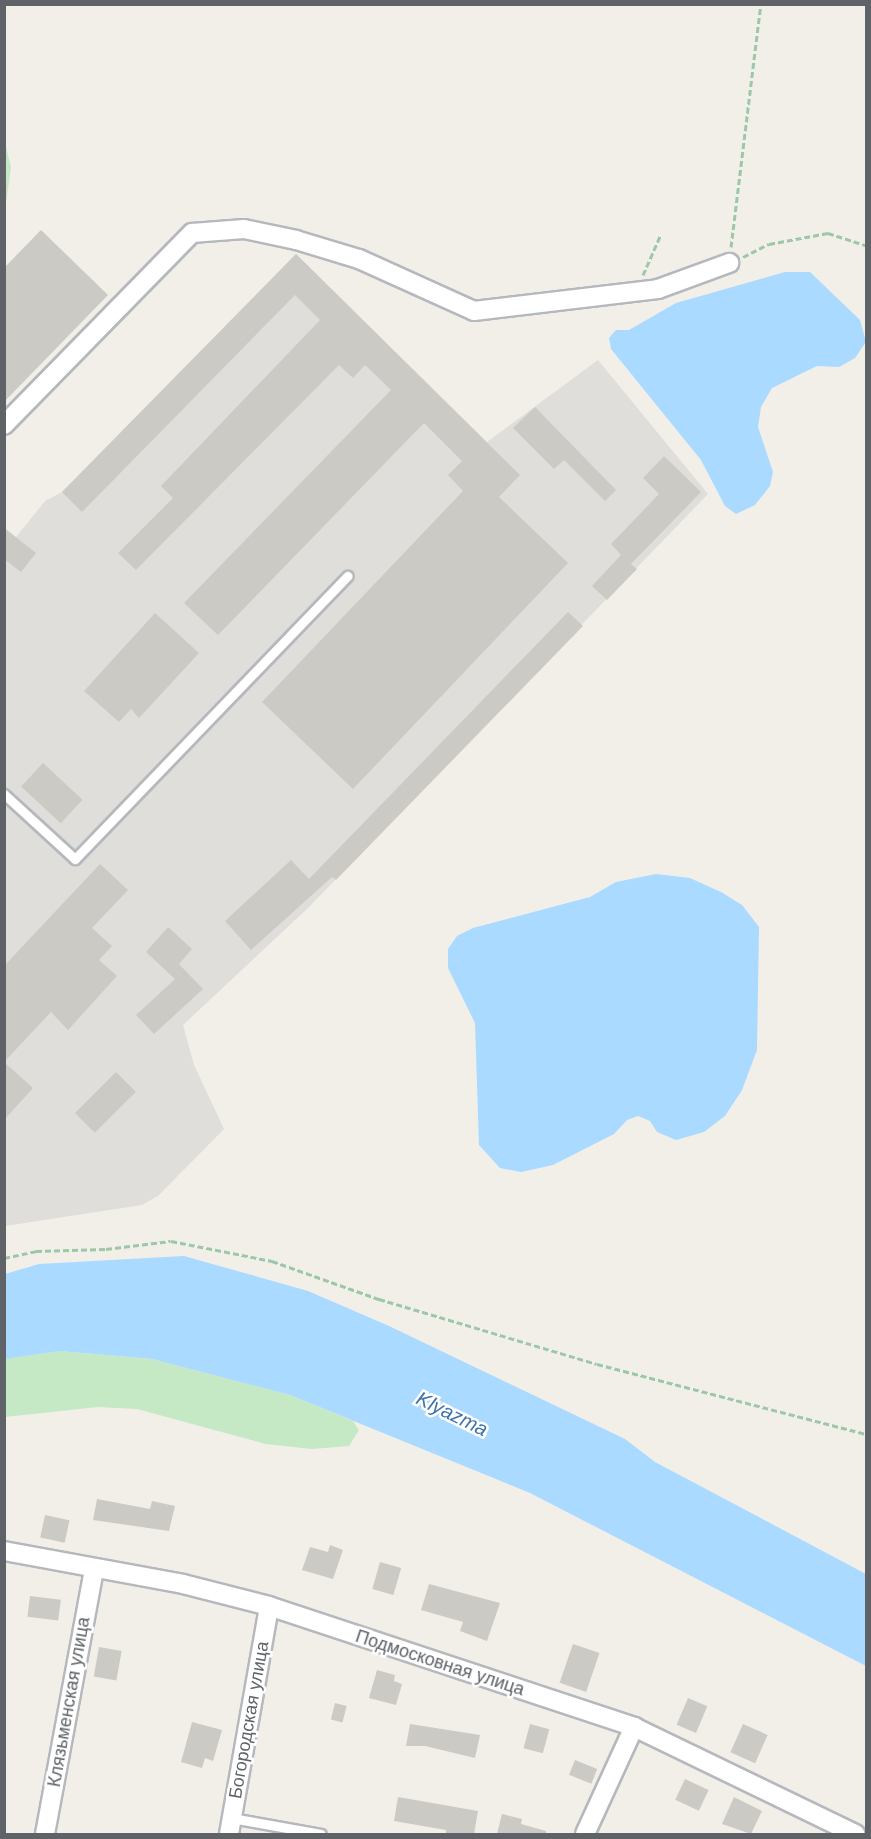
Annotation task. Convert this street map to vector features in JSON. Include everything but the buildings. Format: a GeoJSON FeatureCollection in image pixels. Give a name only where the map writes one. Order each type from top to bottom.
{"type":"FeatureCollection","features":[{"type":"Feature","properties":{"kind":"street"},"geometry":{"type":"LineString","coordinates":[[4,425],[192,233],[244,229],[296,240],[368,263],[474,311],[658,289],[729,263]]}},
{"type":"Feature","properties":{"kind":"street","name":"Подмосковная улица"},"geometry":{"type":"LineString","coordinates":[[4,1551],[94,1570],[183,1584],[269,1606],[634,1727],[843,1832]]}},
{"type":"Feature","properties":{"kind":"street","name":"Клязьменская улица"},"geometry":{"type":"LineString","coordinates":[[45,1834],[94,1570]]}},
{"type":"Feature","properties":{"kind":"street","name":"Богородская улица"},"geometry":{"type":"LineString","coordinates":[[230,1826],[269,1606]]}},
{"type":"Feature","properties":{"kind":"street"},"geometry":{"type":"LineString","coordinates":[[585,1834],[634,1727]]}},
{"type":"Feature","properties":{"kind":"lane"},"geometry":{"type":"LineString","coordinates":[[4,794],[75,859],[347,576]]}},
{"type":"Feature","properties":{"kind":"lane"},"geometry":{"type":"LineString","coordinates":[[230,1826],[321,1834]]}},
{"type":"Feature","properties":{"kind":"path"},"geometry":{"type":"LineString","coordinates":[[729,263],[761,4]]}},
{"type":"Feature","properties":{"kind":"path"},"geometry":{"type":"LineString","coordinates":[[729,263],[769,244],[828,233],[867,245]]}},
{"type":"Feature","properties":{"kind":"path"},"geometry":{"type":"LineString","coordinates":[[628,292],[648,270],[661,234]]}},
{"type":"Feature","properties":{"kind":"path"},"geometry":{"type":"LineString","coordinates":[[4,1258],[36,1251],[106,1250],[171,1241],[272,1261],[379,1299],[608,1367],[867,1434]]}},
{"type":"Feature","properties":{"kind":"shaded area"},"geometry":{"type":"Polygon","coordinates":[[[296,254],[487,442],[598,360],[708,494],[308,908],[183,1025],[194,1065],[224,1129],[158,1196],[142,1205],[5,1226],[5,528],[16,537],[45,501],[62,492],[296,254]]]}},
{"type":"Feature","properties":{"kind":"green space"},"geometry":{"type":"Polygon","coordinates":[[[5,143],[11,167],[4,210],[5,143]]]}},
{"type":"Feature","properties":{"kind":"green space"},"geometry":{"type":"Polygon","coordinates":[[[60,1351],[152,1359],[290,1395],[353,1421],[359,1430],[349,1446],[312,1449],[266,1444],[137,1409],[98,1407],[5,1417],[4,1359],[60,1351]]]}},
{"type":"Feature","properties":{"kind":"water"},"geometry":{"type":"Polygon","coordinates":[[[785,272],[810,272],[860,320],[866,342],[855,358],[839,367],[817,366],[772,388],[761,407],[758,427],[773,472],[770,486],[755,505],[736,514],[725,506],[701,460],[611,349],[609,338],[616,330],[629,330],[676,303],[785,272]]]}},
{"type":"Feature","properties":{"kind":"water"},"geometry":{"type":"Polygon","coordinates":[[[656,874],[690,878],[721,892],[742,905],[759,927],[757,1050],[742,1090],[725,1116],[704,1132],[676,1140],[657,1132],[650,1121],[638,1116],[627,1120],[614,1134],[553,1165],[521,1172],[500,1168],[479,1145],[475,1023],[448,968],[448,949],[457,936],[473,928],[590,897],[616,882],[656,874]]]}},
{"type":"Feature","properties":{"kind":"water","name":"Klyazma"},"geometry":{"type":"Polygon","coordinates":[[[184,1256],[308,1291],[389,1326],[625,1439],[655,1462],[866,1574],[866,1666],[530,1493],[290,1395],[152,1359],[60,1351],[5,1359],[5,1274],[39,1264],[184,1256]]]}}]}
